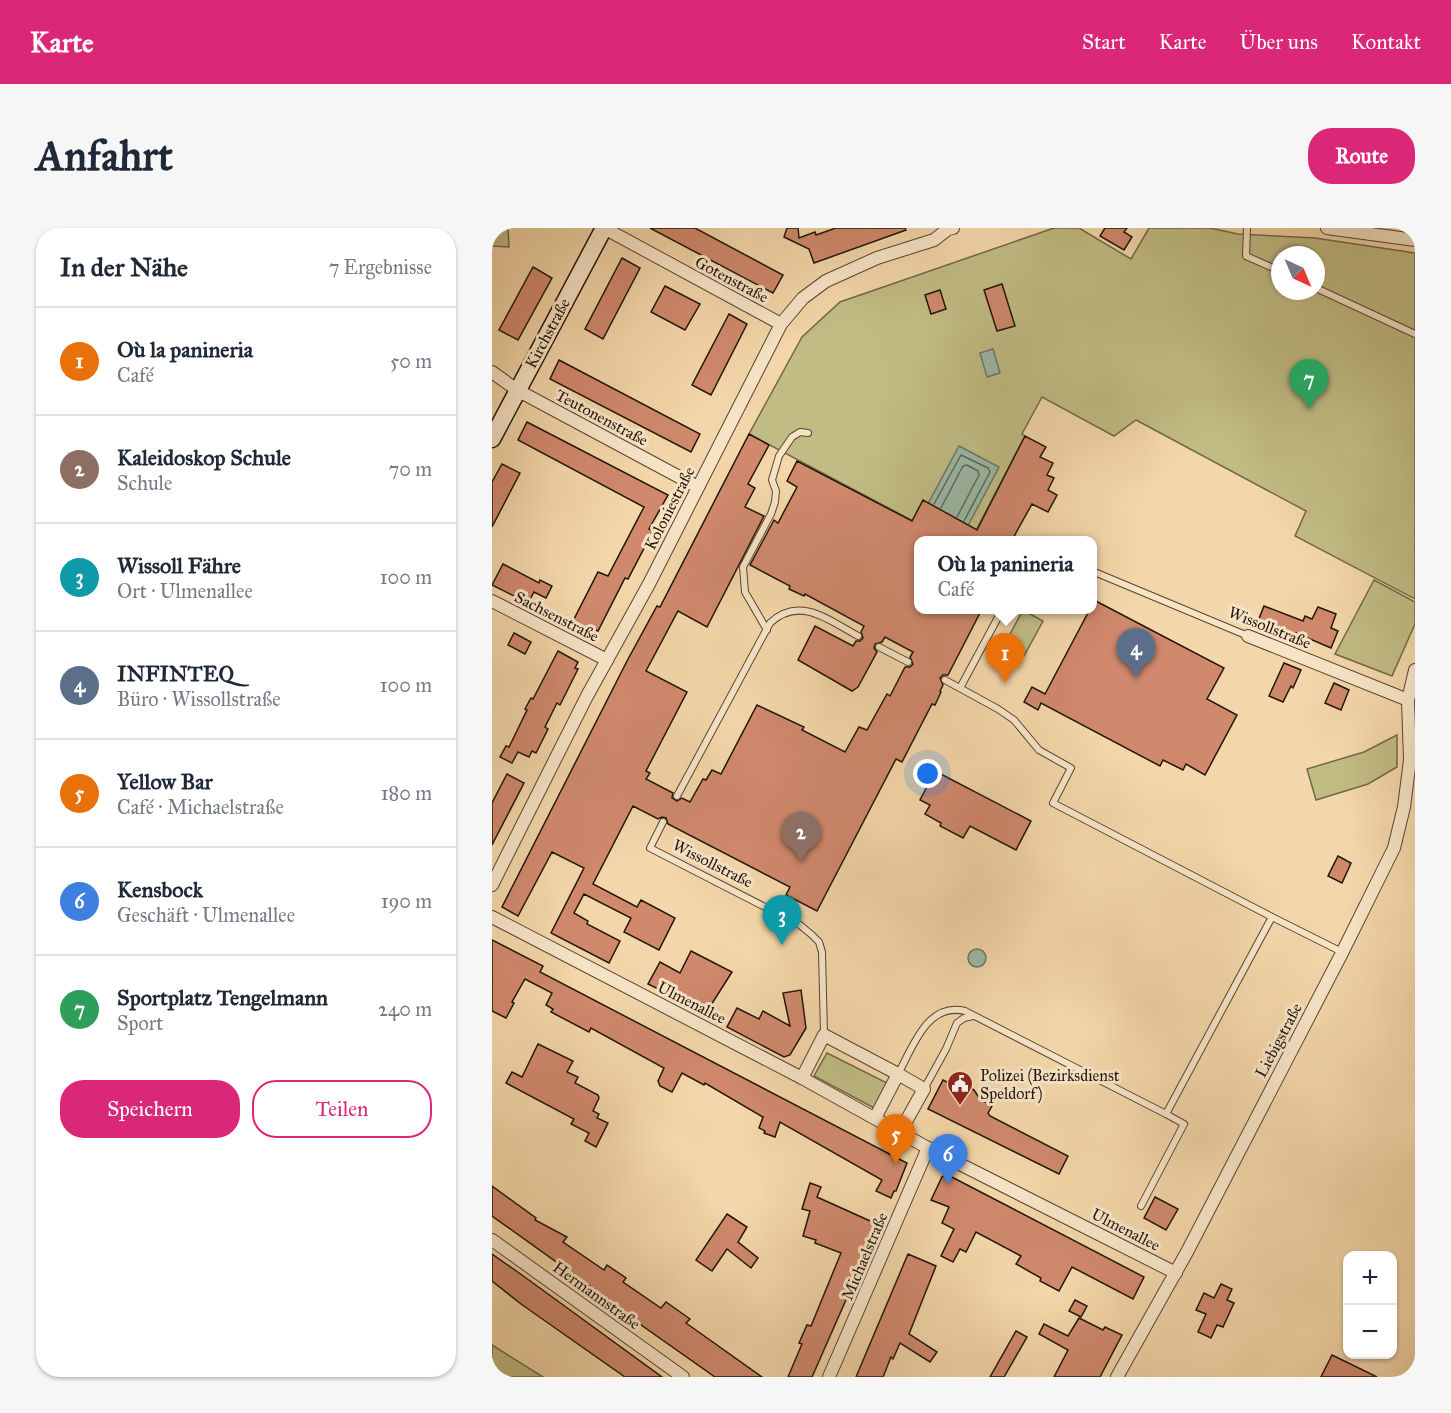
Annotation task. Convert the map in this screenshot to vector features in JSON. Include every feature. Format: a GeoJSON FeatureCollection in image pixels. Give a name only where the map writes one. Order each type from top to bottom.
{"type":"FeatureCollection","features":[{"type":"Feature","properties":{"kind":"street","name":"Gotenstraße"},"geometry":{"type":"LineString","coordinates":[[604,228],[781,324]]}},
{"type":"Feature","properties":{"kind":"street","name":"Kirchstraße"},"geometry":{"type":"LineString","coordinates":[[492,439],[604,228]]}},
{"type":"Feature","properties":{"kind":"street","name":"Koloniestraße"},"geometry":{"type":"LineString","coordinates":[[492,885],[583,704],[649,584],[781,324],[803,298],[826,281],[877,258],[933,240],[949,228]]}},
{"type":"Feature","properties":{"kind":"street"},"geometry":{"type":"LineString","coordinates":[[1327,228],[1355,230],[1415,240]]}},
{"type":"Feature","properties":{"kind":"street","name":"Teutonenstraße"},"geometry":{"type":"LineString","coordinates":[[492,372],[517,390],[698,487]]}},
{"type":"Feature","properties":{"kind":"street","name":"Sachsenstraße"},"geometry":{"type":"LineString","coordinates":[[492,601],[607,660]]}},
{"type":"Feature","properties":{"kind":"street","name":"Wissollstraße"},"geometry":{"type":"LineString","coordinates":[[1248,636],[1412,699]]}},
{"type":"Feature","properties":{"kind":"street"},"geometry":{"type":"LineString","coordinates":[[1412,699],[1415,670]]}},
{"type":"Feature","properties":{"kind":"street","name":"Liebigstraße"},"geometry":{"type":"LineString","coordinates":[[1117,1377],[1176,1273],[1394,848],[1404,807],[1410,760],[1412,699]]}},
{"type":"Feature","properties":{"kind":"street","name":"Ulmenallee"},"geometry":{"type":"LineString","coordinates":[[492,917],[802,1078],[928,1148],[1176,1273]]}},
{"type":"Feature","properties":{"kind":"street"},"geometry":{"type":"LineString","coordinates":[[824,1035],[924,1089],[900,1132]]}},
{"type":"Feature","properties":{"kind":"street","name":"Wissollstraße"},"geometry":{"type":"LineString","coordinates":[[802,1078],[824,1035]]}},
{"type":"Feature","properties":{"kind":"street"},"geometry":{"type":"LineString","coordinates":[[875,1118],[898,1074]]}},
{"type":"Feature","properties":{"kind":"street","name":"Michaelstraße"},"geometry":{"type":"LineString","coordinates":[[829,1377],[928,1148]]}},
{"type":"Feature","properties":{"kind":"street","name":"Hermannstraße"},"geometry":{"type":"LineString","coordinates":[[492,1240],[683,1377]]}},
{"type":"Feature","properties":{"kind":"lane"},"geometry":{"type":"LineString","coordinates":[[1247,228],[1246,256],[1271,267]]}},
{"type":"Feature","properties":{"kind":"lane"},"geometry":{"type":"LineString","coordinates":[[1325,292],[1415,334]]}},
{"type":"Feature","properties":{"kind":"lane"},"geometry":{"type":"LineString","coordinates":[[767,630],[745,592],[743,567],[775,502],[776,491],[772,480],[780,456],[792,437],[800,432],[808,433]]}},
{"type":"Feature","properties":{"kind":"lane","name":"Wissollstraße"},"geometry":{"type":"LineString","coordinates":[[1097,573],[1248,636]]}},
{"type":"Feature","properties":{"kind":"lane"},"geometry":{"type":"LineString","coordinates":[[677,795],[775,619],[798,610],[806,610],[858,636]]}},
{"type":"Feature","properties":{"kind":"lane"},"geometry":{"type":"LineString","coordinates":[[960,688],[999,614]]}},
{"type":"Feature","properties":{"kind":"lane"},"geometry":{"type":"LineString","coordinates":[[879,647],[908,662]]}},
{"type":"Feature","properties":{"kind":"lane"},"geometry":{"type":"LineString","coordinates":[[945,680],[1014,720],[1039,750],[1071,768],[1053,803],[1342,953]]}},
{"type":"Feature","properties":{"kind":"lane","name":"Wissollstraße"},"geometry":{"type":"LineString","coordinates":[[663,822],[650,848],[800,925],[819,942],[822,952],[824,1035]]}},
{"type":"Feature","properties":{"kind":"lane"},"geometry":{"type":"LineString","coordinates":[[1166,1114],[1272,917]]}},
{"type":"Feature","properties":{"kind":"lane"},"geometry":{"type":"LineString","coordinates":[[898,1074],[922,1030],[937,1014],[944,1010],[956,1009],[1166,1114],[1184,1124],[1141,1206]]}},
{"type":"Feature","properties":{"kind":"lane"},"geometry":{"type":"LineString","coordinates":[[924,1089],[957,1023],[963,1018],[974,1016]]}},
{"type":"Feature","properties":{"kind":"shaded area"},"geometry":{"type":"Polygon","coordinates":[[[492,228],[508,228],[509,247],[492,246],[492,228]]]}},
{"type":"Feature","properties":{"kind":"shaded area"},"geometry":{"type":"Polygon","coordinates":[[[1054,228],[1079,228],[1131,259],[1149,228],[1210,228],[1238,234],[1315,238],[1415,253],[1415,599],[1295,536],[1306,511],[1136,420],[1114,436],[1042,397],[1022,434],[1025,436],[973,536],[941,536],[749,434],[802,337],[840,302],[1054,228]]]}},
{"type":"Feature","properties":{"kind":"shaded area"},"geometry":{"type":"Polygon","coordinates":[[[1374,580],[1415,602],[1415,624],[1392,676],[1335,654],[1374,580]]]}},
{"type":"Feature","properties":{"kind":"shaded area"},"geometry":{"type":"Polygon","coordinates":[[[1021,614],[1030,614],[1043,621],[1024,656],[1004,645],[1021,614]]]}},
{"type":"Feature","properties":{"kind":"shaded area"},"geometry":{"type":"Polygon","coordinates":[[[1397,735],[1397,767],[1368,784],[1316,800],[1307,769],[1364,752],[1397,735]]]}},
{"type":"Feature","properties":{"kind":"shaded area"},"geometry":{"type":"Polygon","coordinates":[[[827,1053],[889,1084],[876,1109],[814,1076],[827,1053]]]}},
{"type":"Feature","properties":{"kind":"shaded area"},"geometry":{"type":"Polygon","coordinates":[[[492,1345],[543,1377],[492,1377],[492,1345]]]}},
{"type":"Feature","properties":{"kind":"water"},"geometry":{"type":"Polygon","coordinates":[[[993,349],[1000,373],[987,377],[980,353],[993,349]]]}},
{"type":"Feature","properties":{"kind":"water"},"geometry":{"type":"Polygon","coordinates":[[[959,446],[999,467],[963,536],[922,515],[959,446]]]}},
{"type":"Feature","properties":{"kind":"water"},"geometry":{"type":"Polygon","coordinates":[[[977,949],[983,952],[986,958],[983,964],[977,967],[971,964],[968,958],[971,952],[977,949]]]}},
{"type":"Feature","properties":{"kind":"building"},"geometry":{"type":"Polygon","coordinates":[[[650,228],[695,228],[783,275],[773,293],[650,228]]]}},
{"type":"Feature","properties":{"kind":"building"},"geometry":{"type":"Polygon","coordinates":[[[787,228],[798,228],[799,238],[836,228],[905,228],[906,230],[814,263],[809,249],[784,237],[787,228]]]}},
{"type":"Feature","properties":{"kind":"building"},"geometry":{"type":"Polygon","coordinates":[[[1105,228],[1127,228],[1124,232],[1132,237],[1124,250],[1100,236],[1105,228]]]}},
{"type":"Feature","properties":{"kind":"building"},"geometry":{"type":"Polygon","coordinates":[[[622,258],[640,268],[603,339],[585,329],[622,258]]]}},
{"type":"Feature","properties":{"kind":"building"},"geometry":{"type":"Polygon","coordinates":[[[533,267],[552,278],[518,340],[499,330],[533,267]]]}},
{"type":"Feature","properties":{"kind":"building"},"geometry":{"type":"Polygon","coordinates":[[[1002,284],[1015,326],[997,331],[984,290],[1002,284]]]}},
{"type":"Feature","properties":{"kind":"building"},"geometry":{"type":"Polygon","coordinates":[[[665,286],[700,304],[685,330],[651,312],[665,286]]]}},
{"type":"Feature","properties":{"kind":"building"},"geometry":{"type":"Polygon","coordinates":[[[940,290],[946,309],[931,314],[925,295],[940,290]]]}},
{"type":"Feature","properties":{"kind":"building"},"geometry":{"type":"Polygon","coordinates":[[[729,314],[747,324],[711,395],[692,385],[729,314]]]}},
{"type":"Feature","properties":{"kind":"building"},"geometry":{"type":"Polygon","coordinates":[[[559,360],[700,434],[691,452],[550,379],[559,360]]]}},
{"type":"Feature","properties":{"kind":"building"},"geometry":{"type":"Polygon","coordinates":[[[527,422],[668,495],[649,529],[653,531],[628,579],[625,578],[598,631],[595,630],[591,636],[571,625],[598,572],[608,576],[644,507],[518,440],[527,422]]]}},
{"type":"Feature","properties":{"kind":"building"},"geometry":{"type":"Polygon","coordinates":[[[749,434],[769,445],[748,484],[755,488],[745,507],[764,516],[707,627],[678,611],[646,671],[687,692],[646,771],[650,773],[646,779],[673,793],[672,798],[677,801],[682,798],[690,802],[703,779],[706,780],[712,770],[721,774],[757,705],[804,727],[802,730],[845,752],[859,727],[867,730],[887,694],[890,696],[905,667],[913,664],[910,657],[913,652],[885,637],[882,642],[875,644],[874,648],[877,652],[858,687],[852,691],[798,660],[815,626],[853,646],[856,641],[863,638],[861,632],[864,626],[805,594],[804,596],[789,589],[790,586],[750,565],[774,520],[778,523],[797,487],[787,481],[797,461],[912,521],[923,500],[977,530],[1025,436],[1046,447],[1040,457],[1053,463],[1047,475],[1054,478],[1048,490],[1057,495],[1048,512],[1032,504],[1014,536],[914,536],[914,614],[979,614],[948,675],[940,678],[943,685],[935,705],[932,704],[902,762],[896,759],[817,911],[786,895],[790,887],[668,824],[666,818],[658,819],[633,806],[593,884],[637,907],[641,900],[675,918],[659,950],[624,932],[631,918],[584,894],[574,913],[588,921],[587,924],[620,941],[609,963],[551,933],[584,868],[552,852],[518,916],[502,907],[627,661],[657,606],[660,607],[749,434]]]}},
{"type":"Feature","properties":{"kind":"building"},"geometry":{"type":"Polygon","coordinates":[[[502,464],[520,473],[492,527],[492,482],[502,464]]]}},
{"type":"Feature","properties":{"kind":"building"},"geometry":{"type":"Polygon","coordinates":[[[503,564],[539,583],[540,580],[552,586],[546,598],[534,592],[528,603],[492,585],[503,564]]]}},
{"type":"Feature","properties":{"kind":"building"},"geometry":{"type":"Polygon","coordinates":[[[1097,602],[1224,668],[1207,699],[1237,715],[1205,775],[1186,764],[1183,770],[1163,760],[1160,766],[1041,703],[1038,710],[1024,702],[1032,687],[1045,694],[1087,614],[1097,614],[1097,602]]]}},
{"type":"Feature","properties":{"kind":"building"},"geometry":{"type":"Polygon","coordinates":[[[1264,606],[1303,621],[1305,616],[1312,619],[1318,607],[1336,614],[1331,628],[1338,631],[1331,648],[1296,633],[1293,640],[1256,626],[1264,606]]]}},
{"type":"Feature","properties":{"kind":"building"},"geometry":{"type":"Polygon","coordinates":[[[514,633],[531,642],[525,654],[508,645],[514,633]]]}},
{"type":"Feature","properties":{"kind":"building"},"geometry":{"type":"Polygon","coordinates":[[[558,651],[578,662],[575,668],[578,669],[560,705],[557,703],[545,727],[548,729],[536,753],[532,751],[529,757],[518,752],[512,763],[500,757],[506,746],[509,747],[527,710],[525,709],[531,698],[533,699],[558,651]]]}},
{"type":"Feature","properties":{"kind":"building"},"geometry":{"type":"Polygon","coordinates":[[[1284,663],[1301,670],[1293,688],[1291,686],[1283,702],[1269,696],[1284,663]]]}},
{"type":"Feature","properties":{"kind":"building"},"geometry":{"type":"Polygon","coordinates":[[[1334,683],[1349,690],[1341,710],[1325,703],[1334,683]]]}},
{"type":"Feature","properties":{"kind":"building"},"geometry":{"type":"Polygon","coordinates":[[[935,771],[1031,821],[1016,850],[970,826],[963,838],[940,826],[941,823],[925,814],[930,805],[920,800],[935,771]]]}},
{"type":"Feature","properties":{"kind":"building"},"geometry":{"type":"Polygon","coordinates":[[[507,774],[524,783],[492,845],[492,803],[507,774]]]}},
{"type":"Feature","properties":{"kind":"building"},"geometry":{"type":"Polygon","coordinates":[[[1338,856],[1351,863],[1342,883],[1328,876],[1338,856]]]}},
{"type":"Feature","properties":{"kind":"building"},"geometry":{"type":"Polygon","coordinates":[[[492,940],[543,966],[540,972],[907,1163],[896,1191],[891,1198],[876,1191],[882,1180],[780,1122],[775,1137],[764,1133],[765,1131],[759,1128],[763,1117],[705,1083],[704,1085],[682,1073],[672,1092],[660,1086],[658,1081],[664,1068],[591,1028],[589,1032],[551,1012],[553,1009],[546,1005],[552,993],[525,979],[506,1018],[492,1011],[492,940]]]}},
{"type":"Feature","properties":{"kind":"building"},"geometry":{"type":"Polygon","coordinates":[[[691,951],[732,972],[706,1013],[648,984],[660,962],[680,973],[691,951]]]}},
{"type":"Feature","properties":{"kind":"building"},"geometry":{"type":"Polygon","coordinates":[[[801,990],[806,1028],[790,1055],[784,1057],[727,1027],[737,1008],[759,1019],[763,1011],[790,1026],[783,993],[801,990]]]}},
{"type":"Feature","properties":{"kind":"building"},"geometry":{"type":"Polygon","coordinates":[[[538,1044],[573,1061],[567,1072],[578,1077],[575,1083],[598,1095],[599,1098],[593,1111],[599,1114],[597,1118],[608,1123],[596,1147],[585,1141],[589,1133],[571,1124],[574,1119],[506,1083],[512,1072],[522,1077],[538,1044]]]}},
{"type":"Feature","properties":{"kind":"building"},"geometry":{"type":"Polygon","coordinates":[[[943,1080],[961,1089],[969,1087],[974,1090],[980,1099],[992,1106],[988,1113],[990,1116],[1068,1156],[1059,1174],[928,1109],[943,1080]]]}},
{"type":"Feature","properties":{"kind":"building"},"geometry":{"type":"Polygon","coordinates":[[[946,1174],[1144,1277],[1133,1299],[1072,1267],[1059,1291],[1016,1264],[1021,1256],[976,1232],[966,1252],[960,1249],[953,1262],[941,1256],[954,1229],[942,1223],[949,1207],[931,1200],[942,1177],[946,1174]]]}},
{"type":"Feature","properties":{"kind":"building"},"geometry":{"type":"Polygon","coordinates":[[[810,1183],[821,1187],[817,1197],[879,1225],[812,1377],[788,1377],[802,1344],[799,1343],[807,1325],[811,1326],[841,1253],[803,1236],[810,1211],[802,1209],[810,1183]]]}},
{"type":"Feature","properties":{"kind":"building"},"geometry":{"type":"Polygon","coordinates":[[[492,1186],[536,1218],[535,1220],[567,1237],[563,1242],[604,1270],[607,1265],[626,1278],[623,1282],[661,1308],[666,1302],[690,1319],[686,1323],[762,1377],[715,1377],[593,1291],[594,1289],[492,1216],[492,1186]]]}},
{"type":"Feature","properties":{"kind":"building"},"geometry":{"type":"Polygon","coordinates":[[[1155,1197],[1178,1209],[1166,1230],[1144,1218],[1155,1197]]]}},
{"type":"Feature","properties":{"kind":"building"},"geometry":{"type":"Polygon","coordinates":[[[727,1214],[747,1227],[738,1242],[758,1258],[751,1268],[727,1249],[712,1271],[696,1260],[727,1214]]]}},
{"type":"Feature","properties":{"kind":"building"},"geometry":{"type":"Polygon","coordinates":[[[492,1254],[662,1377],[625,1377],[521,1304],[492,1281],[492,1254]]]}},
{"type":"Feature","properties":{"kind":"building"},"geometry":{"type":"Polygon","coordinates":[[[908,1254],[936,1266],[909,1334],[937,1352],[930,1362],[900,1343],[883,1377],[856,1377],[908,1254]]]}},
{"type":"Feature","properties":{"kind":"building"},"geometry":{"type":"Polygon","coordinates":[[[1221,1284],[1232,1289],[1227,1300],[1234,1303],[1223,1327],[1217,1325],[1211,1338],[1198,1332],[1206,1314],[1196,1310],[1204,1293],[1214,1298],[1221,1284]]]}},
{"type":"Feature","properties":{"kind":"building"},"geometry":{"type":"Polygon","coordinates":[[[1075,1300],[1087,1306],[1081,1317],[1069,1311],[1075,1300]]]}},
{"type":"Feature","properties":{"kind":"building"},"geometry":{"type":"Polygon","coordinates":[[[1079,1318],[1103,1330],[1105,1327],[1122,1335],[1100,1377],[1054,1377],[1068,1350],[1039,1334],[1044,1324],[1068,1336],[1079,1318]]]}},
{"type":"Feature","properties":{"kind":"building"},"geometry":{"type":"Polygon","coordinates":[[[1016,1331],[1027,1337],[1004,1377],[990,1377],[1016,1331]]]}},
{"type":"Feature","properties":{"kind":"building"},"geometry":{"type":"Polygon","coordinates":[[[1332,1355],[1377,1377],[1321,1377],[1332,1355]]]}},
{"type":"Feature","properties":{"kind":"place","name":"Sportplatz Tengelmann"},"geometry":{"type":"Point","coordinates":[1309,409]}},
{"type":"Feature","properties":{"kind":"place","name":"INFINTEQ"},"geometry":{"type":"Point","coordinates":[1136,678]}},
{"type":"Feature","properties":{"kind":"place","name":"Où la panineria"},"geometry":{"type":"Point","coordinates":[1005,683]}},
{"type":"Feature","properties":{"kind":"place","name":"Kaleidoskop Schule"},"geometry":{"type":"Point","coordinates":[801,862]}},
{"type":"Feature","properties":{"kind":"place","name":"Wissoll Fähre"},"geometry":{"type":"Point","coordinates":[782,945]}},
{"type":"Feature","properties":{"kind":"place","name":"Polizei (Bezirksdienst Speldorf)"},"geometry":{"type":"Point","coordinates":[960,1107]}},
{"type":"Feature","properties":{"kind":"place","name":"Yellow Bar"},"geometry":{"type":"Point","coordinates":[896,1164]}},
{"type":"Feature","properties":{"kind":"place","name":"Kensbock"},"geometry":{"type":"Point","coordinates":[948,1184]}}]}
